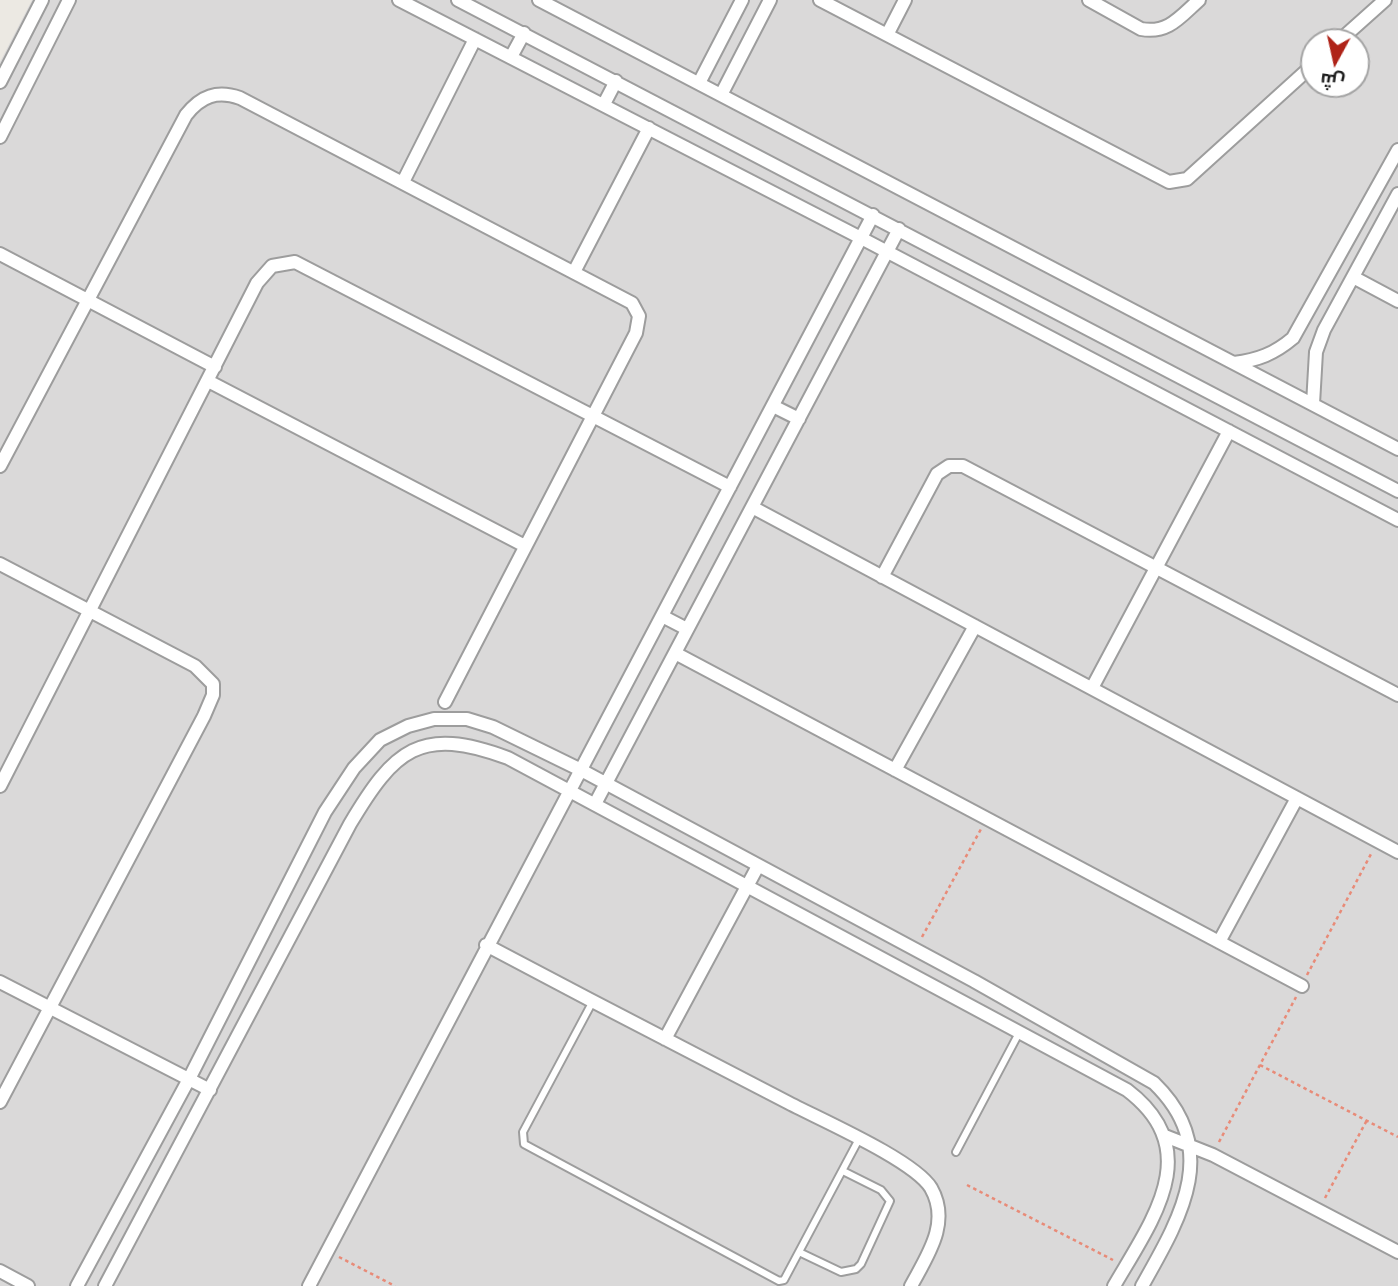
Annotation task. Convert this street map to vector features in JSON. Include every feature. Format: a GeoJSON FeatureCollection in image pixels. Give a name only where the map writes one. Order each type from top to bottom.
{"type":"FeatureCollection","features":[{"type":"Feature","properties":{"kind":"street"},"geometry":{"type":"LineString","coordinates":[[0,82],[42,0]]}},
{"type":"Feature","properties":{"kind":"street"},"geometry":{"type":"LineString","coordinates":[[1,132],[69,0]]}},
{"type":"Feature","properties":{"kind":"street"},"geometry":{"type":"LineString","coordinates":[[399,0],[604,104],[1398,520]]}},
{"type":"Feature","properties":{"kind":"street"},"geometry":{"type":"LineString","coordinates":[[458,0],[616,80],[1398,491]]}},
{"type":"Feature","properties":{"kind":"street"},"geometry":{"type":"LineString","coordinates":[[539,0],[1398,449]]}},
{"type":"Feature","properties":{"kind":"street"},"geometry":{"type":"LineString","coordinates":[[699,83],[742,0]]}},
{"type":"Feature","properties":{"kind":"street"},"geometry":{"type":"LineString","coordinates":[[721,95],[771,0]]}},
{"type":"Feature","properties":{"kind":"street"},"geometry":{"type":"LineString","coordinates":[[820,0],[1169,182],[1187,179],[1300,77]]}},
{"type":"Feature","properties":{"kind":"street"},"geometry":{"type":"LineString","coordinates":[[887,35],[905,0]]}},
{"type":"Feature","properties":{"kind":"street"},"geometry":{"type":"LineString","coordinates":[[1089,0],[1141,29],[1150,30],[1169,27],[1199,0]]}},
{"type":"Feature","properties":{"kind":"street"},"geometry":{"type":"LineString","coordinates":[[1354,28],[1385,0]]}},
{"type":"Feature","properties":{"kind":"street"},"geometry":{"type":"LineString","coordinates":[[511,57],[524,33]]}},
{"type":"Feature","properties":{"kind":"street"},"geometry":{"type":"LineString","coordinates":[[403,182],[475,39]]}},
{"type":"Feature","properties":{"kind":"street"},"geometry":{"type":"LineString","coordinates":[[604,104],[616,80]]}},
{"type":"Feature","properties":{"kind":"street"},"geometry":{"type":"LineString","coordinates":[[0,466],[186,115],[205,97],[216,94],[240,98],[574,272],[632,303],[639,316],[636,333],[445,702]]}},
{"type":"Feature","properties":{"kind":"street"},"geometry":{"type":"LineString","coordinates":[[574,272],[649,128]]}},
{"type":"Feature","properties":{"kind":"street"},"geometry":{"type":"LineString","coordinates":[[1234,363],[1256,360],[1276,352],[1293,338],[1398,150]]}},
{"type":"Feature","properties":{"kind":"street"},"geometry":{"type":"LineString","coordinates":[[1313,404],[1316,352],[1324,330],[1398,194]]}},
{"type":"Feature","properties":{"kind":"street"},"geometry":{"type":"LineString","coordinates":[[309,1286],[486,945],[873,215]]}},
{"type":"Feature","properties":{"kind":"street"},"geometry":{"type":"LineString","coordinates":[[595,804],[899,229]]}},
{"type":"Feature","properties":{"kind":"street"},"geometry":{"type":"LineString","coordinates":[[0,254],[215,367]]}},
{"type":"Feature","properties":{"kind":"street"},"geometry":{"type":"LineString","coordinates":[[0,786],[215,367],[264,274],[272,266],[295,262],[730,487]]}},
{"type":"Feature","properties":{"kind":"street"},"geometry":{"type":"LineString","coordinates":[[1353,277],[1398,301]]}},
{"type":"Feature","properties":{"kind":"street"},"geometry":{"type":"LineString","coordinates":[[1089,357],[1100,335]]}},
{"type":"Feature","properties":{"kind":"street"},"geometry":{"type":"LineString","coordinates":[[208,381],[525,546]]}},
{"type":"Feature","properties":{"kind":"street"},"geometry":{"type":"LineString","coordinates":[[773,406],[799,419]]}},
{"type":"Feature","properties":{"kind":"street"},"geometry":{"type":"LineString","coordinates":[[1091,688],[1228,431]]}},
{"type":"Feature","properties":{"kind":"street"},"geometry":{"type":"LineString","coordinates":[[1273,454],[1283,432]]}},
{"type":"Feature","properties":{"kind":"street"},"geometry":{"type":"LineString","coordinates":[[882,577],[937,474],[956,464],[1398,695]]}},
{"type":"Feature","properties":{"kind":"street"},"geometry":{"type":"LineString","coordinates":[[752,508],[1398,852]]}},
{"type":"Feature","properties":{"kind":"street"},"geometry":{"type":"LineString","coordinates":[[0,564],[195,666],[213,684],[212,695],[0,1102]]}},
{"type":"Feature","properties":{"kind":"street"},"geometry":{"type":"LineString","coordinates":[[662,616],[687,629]]}},
{"type":"Feature","properties":{"kind":"street"},"geometry":{"type":"LineString","coordinates":[[895,770],[975,626]]}},
{"type":"Feature","properties":{"kind":"street"},"geometry":{"type":"LineString","coordinates":[[675,653],[1302,986]]}},
{"type":"Feature","properties":{"kind":"street"},"geometry":{"type":"LineString","coordinates":[[77,1286],[189,1079],[325,812],[366,754],[394,733],[434,719],[467,719],[520,739],[581,769],[974,981],[1154,1083],[1172,1101],[1185,1124],[1190,1145],[1191,1170],[1181,1209],[1142,1286]]}},
{"type":"Feature","properties":{"kind":"street"},"geometry":{"type":"LineString","coordinates":[[106,1286],[282,951],[377,779],[393,763],[412,751],[434,744],[478,747],[508,758],[964,1000],[1127,1090],[1154,1113],[1165,1136],[1169,1165],[1166,1184],[1114,1286]]}},
{"type":"Feature","properties":{"kind":"street"},"geometry":{"type":"LineString","coordinates":[[1219,942],[1297,798]]}},
{"type":"Feature","properties":{"kind":"street"},"geometry":{"type":"LineString","coordinates":[[665,1039],[758,866]]}},
{"type":"Feature","properties":{"kind":"street"},"geometry":{"type":"LineString","coordinates":[[261,938],[282,951]]}},
{"type":"Feature","properties":{"kind":"street"},"geometry":{"type":"LineString","coordinates":[[486,945],[859,1139],[921,1175],[938,1206],[935,1240],[911,1286]]}},
{"type":"Feature","properties":{"kind":"street"},"geometry":{"type":"LineString","coordinates":[[964,1000],[974,981]]}},
{"type":"Feature","properties":{"kind":"street"},"geometry":{"type":"LineString","coordinates":[[0,982],[210,1090]]}},
{"type":"Feature","properties":{"kind":"street"},"geometry":{"type":"LineString","coordinates":[[1165,1136],[1190,1145],[1398,1252]]}},
{"type":"Feature","properties":{"kind":"street"},"geometry":{"type":"LineString","coordinates":[[0,1272],[28,1286]]}},
{"type":"Feature","properties":{"kind":"lane"},"geometry":{"type":"LineString","coordinates":[[593,1001],[523,1132],[524,1144],[779,1282],[784,1280],[859,1139]]}},
{"type":"Feature","properties":{"kind":"lane"},"geometry":{"type":"LineString","coordinates":[[956,1152],[1020,1031]]}},
{"type":"Feature","properties":{"kind":"lane"},"geometry":{"type":"LineString","coordinates":[[799,1252],[841,1272],[856,1269],[861,1264],[890,1208],[890,1201],[881,1191],[843,1171]]}},
{"type":"Feature","properties":{"kind":"path"},"geometry":{"type":"LineString","coordinates":[[916,950],[986,818]]}},
{"type":"Feature","properties":{"kind":"path"},"geometry":{"type":"LineString","coordinates":[[1259,1065],[1398,1137]]}},
{"type":"Feature","properties":{"kind":"path"},"geometry":{"type":"LineString","coordinates":[[1318,1210],[1367,1120]]}},
{"type":"Feature","properties":{"kind":"path"},"geometry":{"type":"LineString","coordinates":[[967,1185],[1125,1267]]}},
{"type":"Feature","properties":{"kind":"path"},"geometry":{"type":"LineString","coordinates":[[327,1250],[394,1286]]}},
{"type":"Feature","properties":{"kind":"shaded area"},"geometry":{"type":"Polygon","coordinates":[[[32,0],[1398,0],[1398,1286],[0,1286],[0,62],[32,0]]]}}]}
